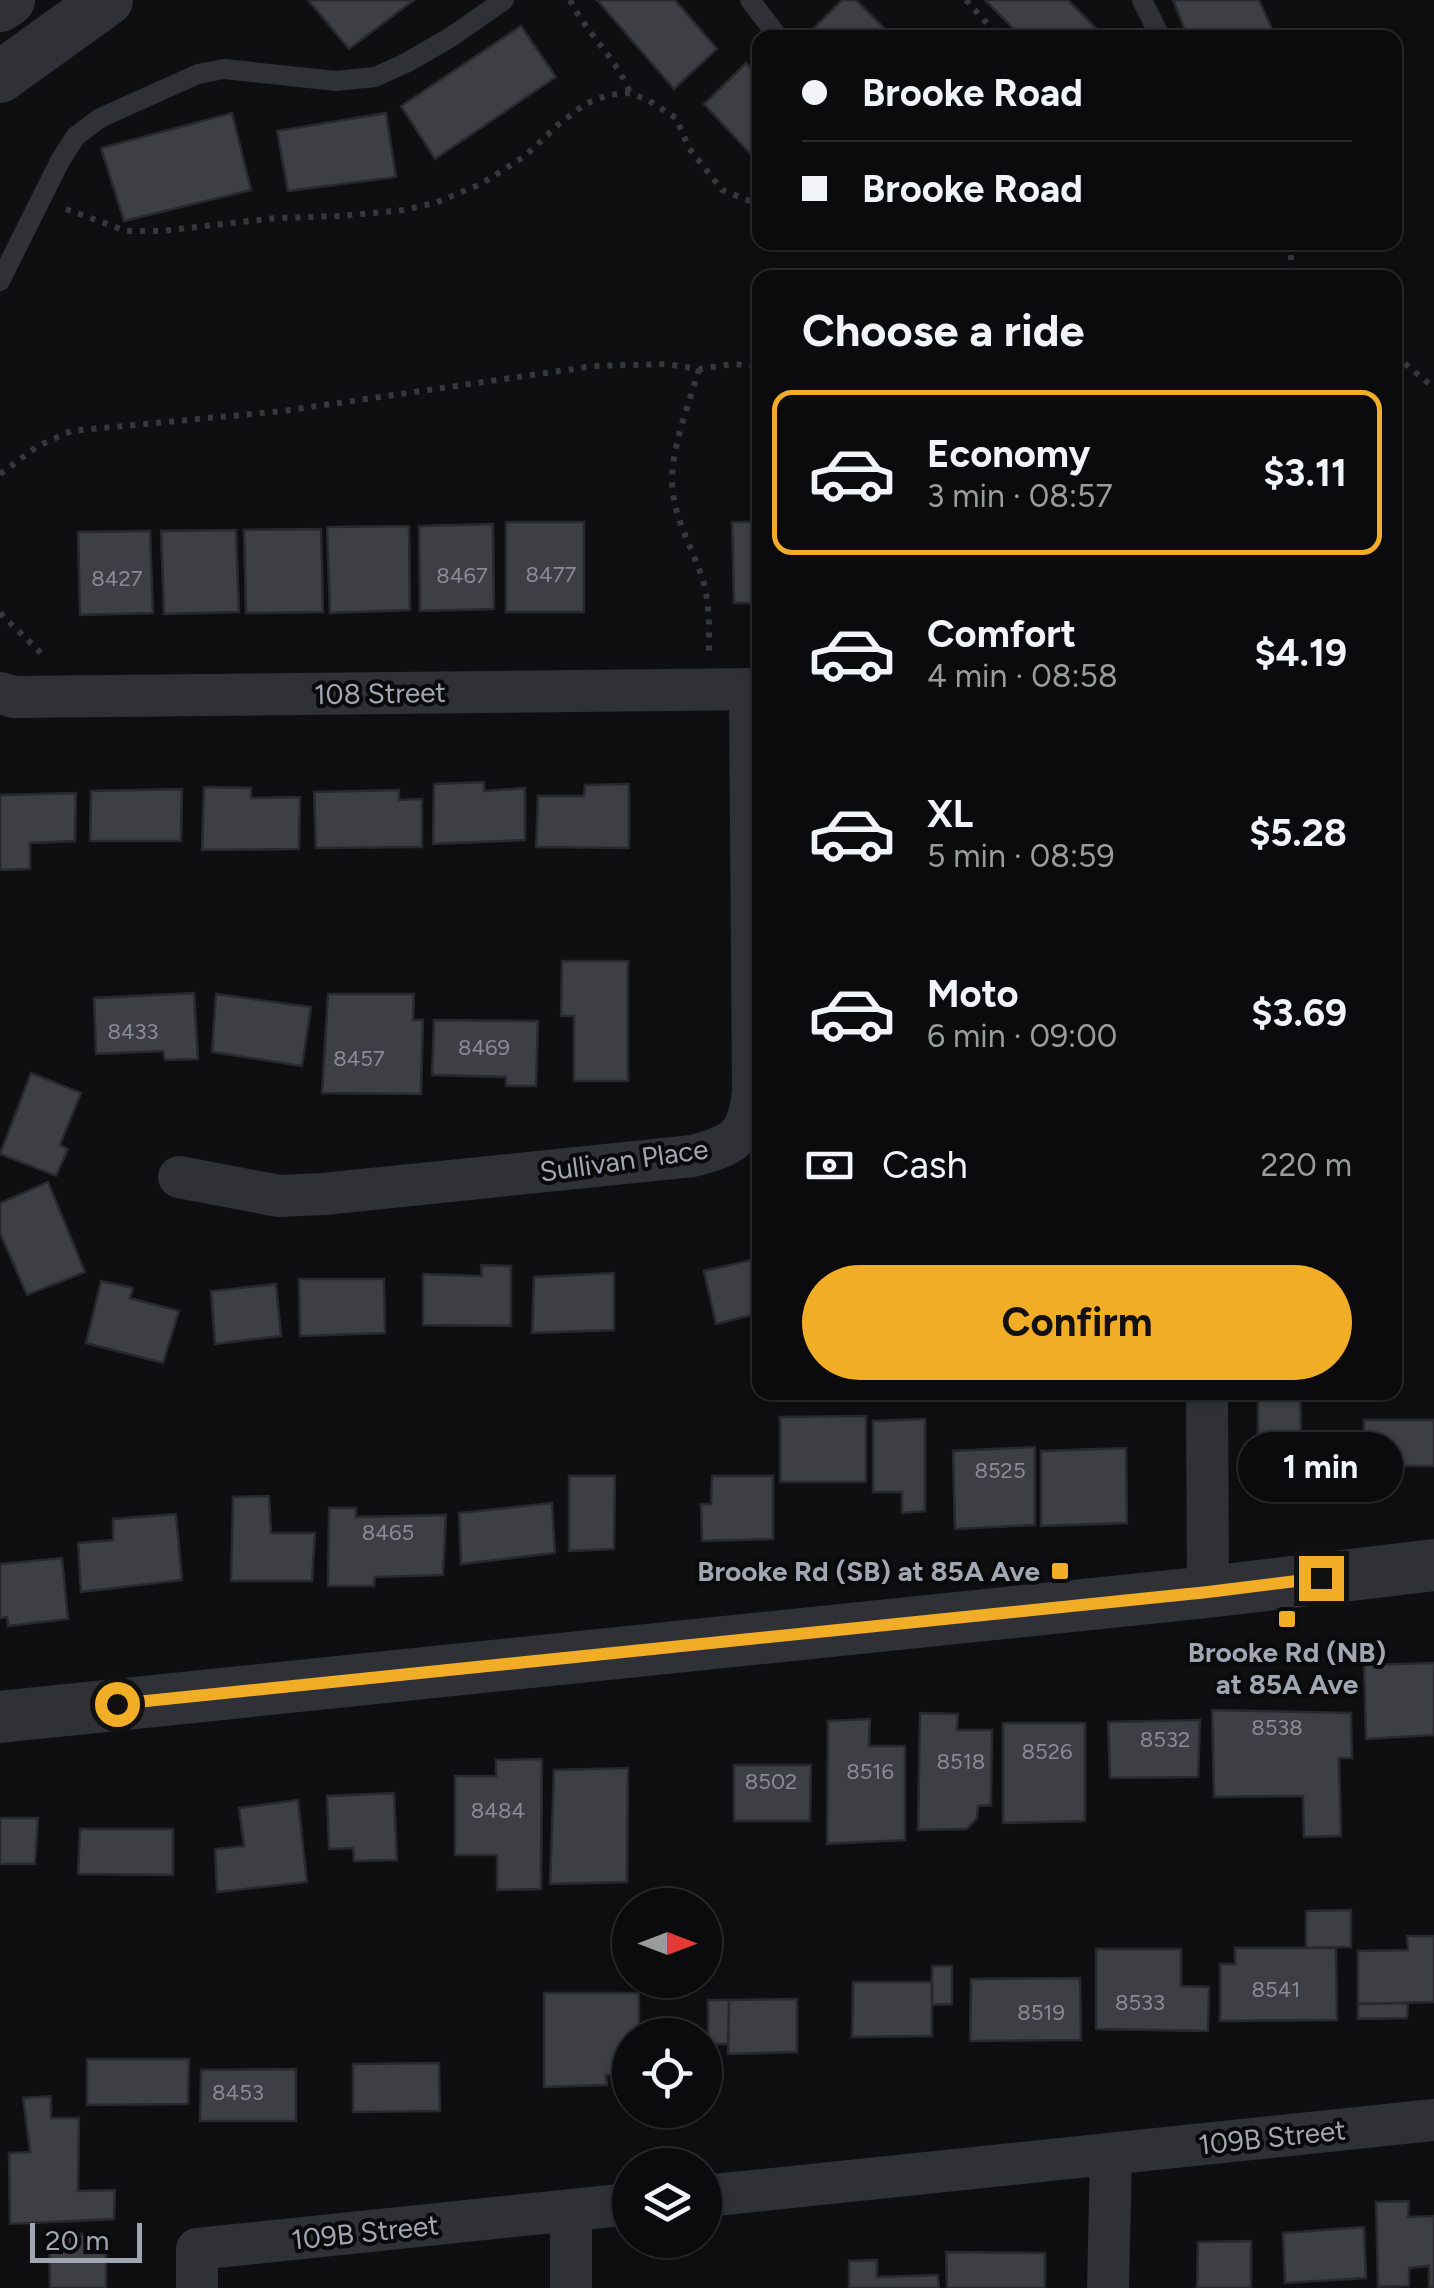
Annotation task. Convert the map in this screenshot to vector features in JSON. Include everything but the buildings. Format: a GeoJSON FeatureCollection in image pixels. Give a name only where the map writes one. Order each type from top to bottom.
{"type":"FeatureCollection","features":[{"type":"Feature","properties":{"kind":"street"},"geometry":{"type":"LineString","coordinates":[[0,6],[9,0]]}},
{"type":"Feature","properties":{"kind":"street"},"geometry":{"type":"LineString","coordinates":[[0,77],[106,0]]}},
{"type":"Feature","properties":{"kind":"street","name":"108 Street"},"geometry":{"type":"LineString","coordinates":[[0,693],[14,697],[752,690]]}},
{"type":"Feature","properties":{"kind":"street","name":"Sullivan Place"},"geometry":{"type":"LineString","coordinates":[[179,1177],[280,1196],[693,1156],[732,1142],[750,1116],[752,1100]]}},
{"type":"Feature","properties":{"kind":"street"},"geometry":{"type":"LineString","coordinates":[[1208,1400],[1208,1592]]}},
{"type":"Feature","properties":{"kind":"street"},"geometry":{"type":"LineString","coordinates":[[0,1717],[1208,1592],[1434,1565]]}},
{"type":"Feature","properties":{"kind":"street","name":"109B Street"},"geometry":{"type":"LineString","coordinates":[[722,2194],[1434,2120]]}},
{"type":"Feature","properties":{"kind":"street"},"geometry":{"type":"LineString","coordinates":[[1108,2288],[1111,2154]]}},
{"type":"Feature","properties":{"kind":"street","name":"109B Street"},"geometry":{"type":"LineString","coordinates":[[197,2288],[197,2250],[612,2206]]}},
{"type":"Feature","properties":{"kind":"street"},"geometry":{"type":"LineString","coordinates":[[571,2210],[571,2288]]}},
{"type":"Feature","properties":{"kind":"lane"},"geometry":{"type":"LineString","coordinates":[[1,277],[61,158],[76,136],[100,118],[198,74],[224,69],[336,81],[375,76],[406,64],[504,0]]}},
{"type":"Feature","properties":{"kind":"lane"},"geometry":{"type":"LineString","coordinates":[[750,0],[773,30]]}},
{"type":"Feature","properties":{"kind":"lane"},"geometry":{"type":"LineString","coordinates":[[1142,0],[1158,30]]}},
{"type":"Feature","properties":{"kind":"path"},"geometry":{"type":"LineString","coordinates":[[570,0],[625,78],[630,93]]}},
{"type":"Feature","properties":{"kind":"path"},"geometry":{"type":"LineString","coordinates":[[966,0],[993,30]]}},
{"type":"Feature","properties":{"kind":"path"},"geometry":{"type":"LineString","coordinates":[[41,199],[126,232],[404,210],[435,203],[481,184],[525,156],[585,104],[608,94],[630,93],[676,118],[689,148],[722,190],[752,202]]}},
{"type":"Feature","properties":{"kind":"path"},"geometry":{"type":"LineString","coordinates":[[1402,361],[1434,388]]}},
{"type":"Feature","properties":{"kind":"path"},"geometry":{"type":"LineString","coordinates":[[0,474],[38,446],[72,431],[282,411],[594,366],[752,366]]}},
{"type":"Feature","properties":{"kind":"path"},"geometry":{"type":"LineString","coordinates":[[698,369],[674,460],[672,484],[677,515],[702,577],[708,604],[708,646]]}},
{"type":"Feature","properties":{"kind":"place","name":"Brooke Rd (SB) at 85A Ave"},"geometry":{"type":"Point","coordinates":[1060,1571]}},
{"type":"Feature","properties":{"kind":"place","name":"Brooke Rd (NB) at 85A Ave"},"geometry":{"type":"Point","coordinates":[1287,1619]}},
{"type":"Feature","properties":{"kind":"route"},"geometry":{"type":"LineString","coordinates":[[117,1704],[1321,1578]]}}]}
